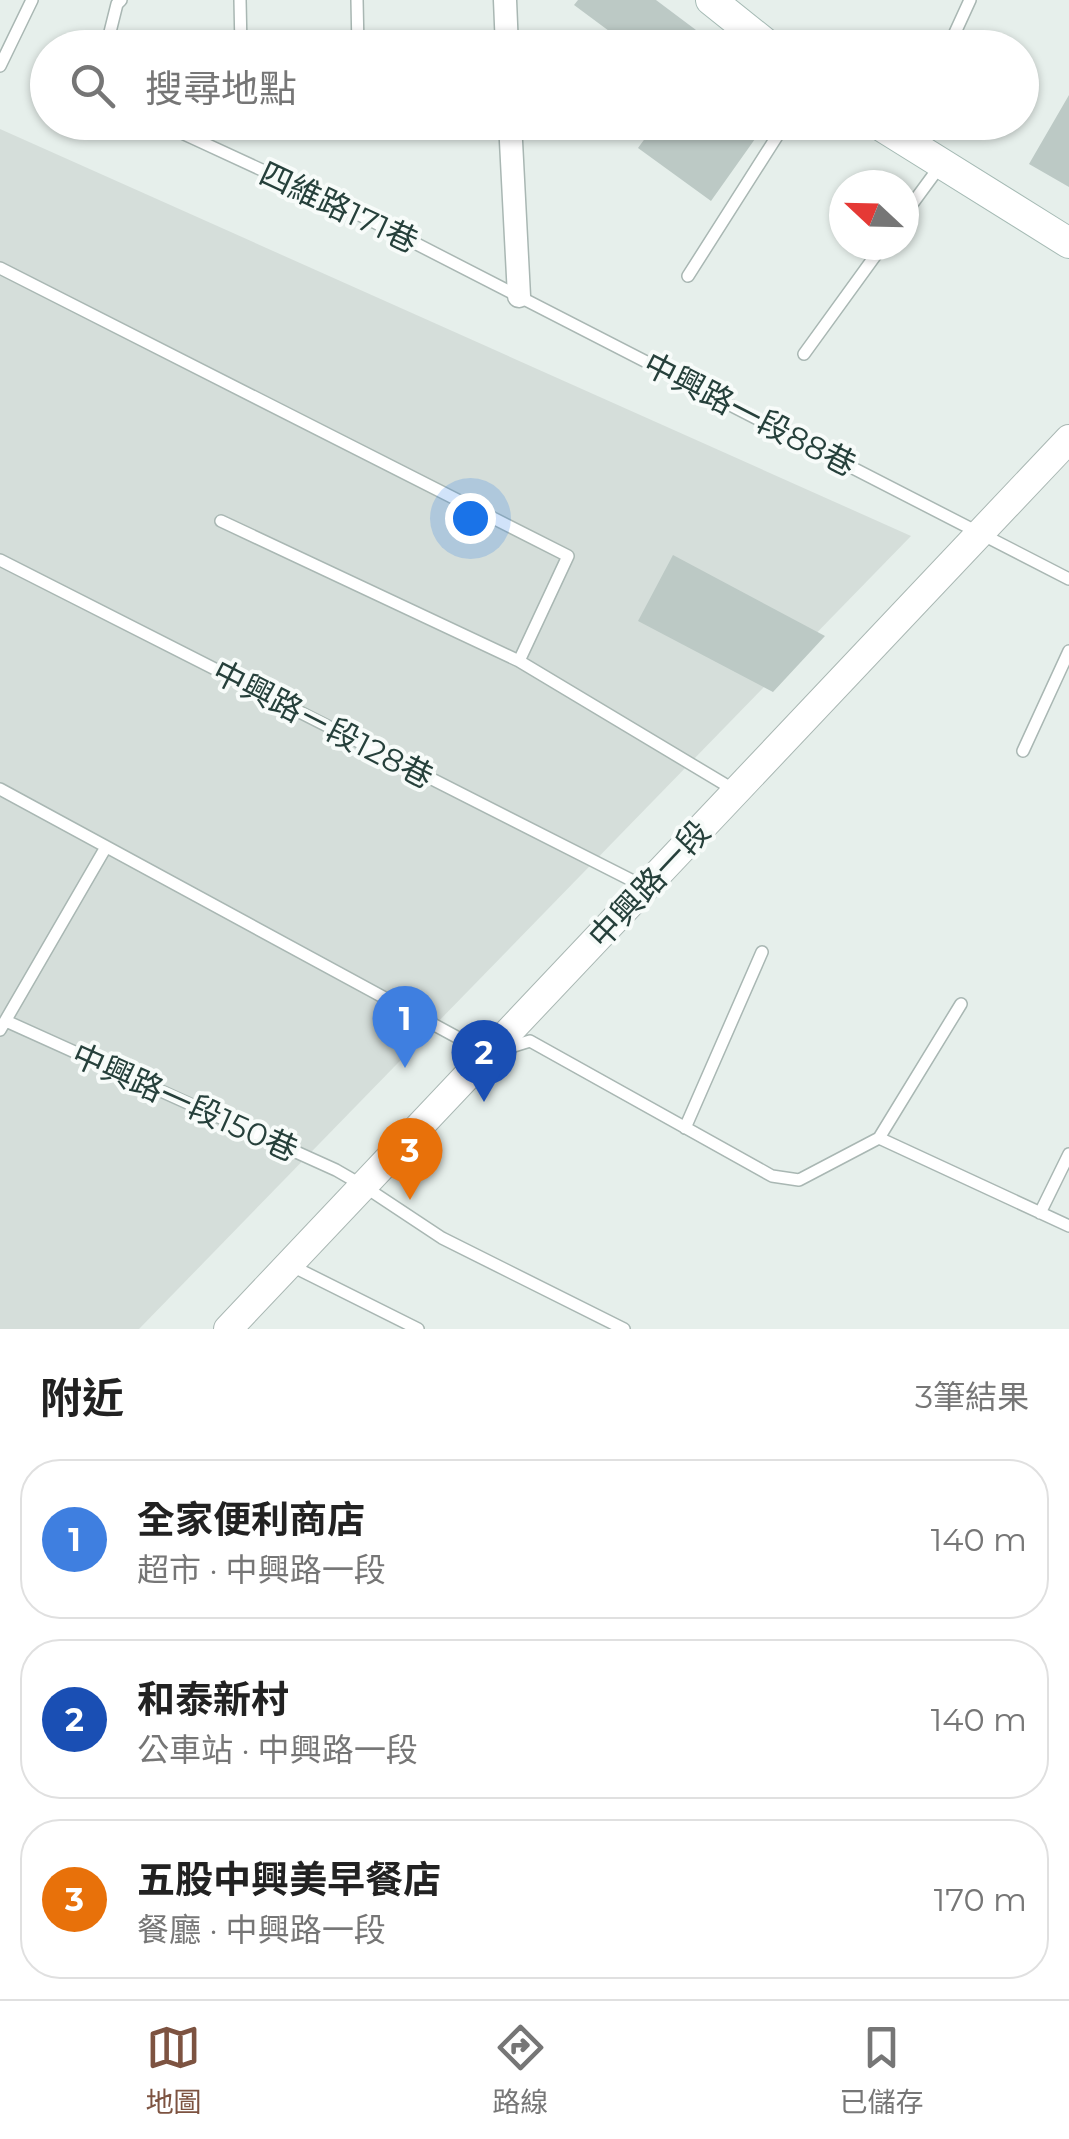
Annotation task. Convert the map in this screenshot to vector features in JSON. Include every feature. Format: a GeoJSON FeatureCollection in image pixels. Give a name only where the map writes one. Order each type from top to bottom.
{"type":"FeatureCollection","features":[{"type":"Feature","properties":{"kind":"main road"},"geometry":{"type":"LineString","coordinates":[[711,0],[749,30]]}},
{"type":"Feature","properties":{"kind":"main road"},"geometry":{"type":"LineString","coordinates":[[911,140],[940,165],[1069,243]]}},
{"type":"Feature","properties":{"kind":"street"},"geometry":{"type":"LineString","coordinates":[[505,0],[506,30]]}},
{"type":"Feature","properties":{"kind":"street"},"geometry":{"type":"LineString","coordinates":[[511,140],[519,296]]}},
{"type":"Feature","properties":{"kind":"street","name":"中興路一段"},"geometry":{"type":"LineString","coordinates":[[228,1329],[1069,439]]}},
{"type":"Feature","properties":{"kind":"lane"},"geometry":{"type":"LineString","coordinates":[[0,66],[32,0]]}},
{"type":"Feature","properties":{"kind":"lane"},"geometry":{"type":"LineString","coordinates":[[110,30],[121,0]]}},
{"type":"Feature","properties":{"kind":"lane"},"geometry":{"type":"LineString","coordinates":[[240,0],[240,30]]}},
{"type":"Feature","properties":{"kind":"lane"},"geometry":{"type":"LineString","coordinates":[[357,0],[358,30]]}},
{"type":"Feature","properties":{"kind":"lane"},"geometry":{"type":"LineString","coordinates":[[956,30],[970,0]]}},
{"type":"Feature","properties":{"kind":"lane","name":"四維路171巷"},"geometry":{"type":"LineString","coordinates":[[197,140],[370,220],[519,296]]}},
{"type":"Feature","properties":{"kind":"lane"},"geometry":{"type":"LineString","coordinates":[[688,276],[775,140]]}},
{"type":"Feature","properties":{"kind":"lane"},"geometry":{"type":"LineString","coordinates":[[919,194],[940,165]]}},
{"type":"Feature","properties":{"kind":"lane"},"geometry":{"type":"LineString","coordinates":[[804,354],[871,260]]}},
{"type":"Feature","properties":{"kind":"lane"},"geometry":{"type":"LineString","coordinates":[[0,268],[568,556],[519,661]]}},
{"type":"Feature","properties":{"kind":"lane","name":"中興路一段88巷"},"geometry":{"type":"LineString","coordinates":[[519,296],[1069,579]]}},
{"type":"Feature","properties":{"kind":"lane"},"geometry":{"type":"LineString","coordinates":[[221,521],[519,661],[736,791]]}},
{"type":"Feature","properties":{"kind":"lane","name":"中興路ㄧ段128巷"},"geometry":{"type":"LineString","coordinates":[[0,560],[646,887]]}},
{"type":"Feature","properties":{"kind":"lane"},"geometry":{"type":"LineString","coordinates":[[1023,751],[1069,651]]}},
{"type":"Feature","properties":{"kind":"lane"},"geometry":{"type":"LineString","coordinates":[[0,790],[488,1054],[530,1042],[772,1176],[799,1180],[879,1138],[961,1004]]}},
{"type":"Feature","properties":{"kind":"lane"},"geometry":{"type":"LineString","coordinates":[[3,1026],[106,847]]}},
{"type":"Feature","properties":{"kind":"lane"},"geometry":{"type":"LineString","coordinates":[[685,1128],[762,952]]}},
{"type":"Feature","properties":{"kind":"lane","name":"中興路一段150巷"},"geometry":{"type":"LineString","coordinates":[[3,1026],[318,1162],[362,1185],[442,1238],[624,1329]]}},
{"type":"Feature","properties":{"kind":"lane"},"geometry":{"type":"LineString","coordinates":[[879,1138],[1069,1226]]}},
{"type":"Feature","properties":{"kind":"lane"},"geometry":{"type":"LineString","coordinates":[[1040,1213],[1069,1154]]}},
{"type":"Feature","properties":{"kind":"lane"},"geometry":{"type":"LineString","coordinates":[[288,1265],[418,1329]]}},
{"type":"Feature","properties":{"kind":"shaded area"},"geometry":{"type":"Polygon","coordinates":[[[0,129],[911,536],[139,1329],[0,1329],[0,129]]]}},
{"type":"Feature","properties":{"kind":"building"},"geometry":{"type":"Polygon","coordinates":[[[578,0],[656,0],[696,30],[608,30],[574,5],[578,0]]]}},
{"type":"Feature","properties":{"kind":"building"},"geometry":{"type":"Polygon","coordinates":[[[1069,95],[1069,187],[1029,164],[1069,95]]]}},
{"type":"Feature","properties":{"kind":"building"},"geometry":{"type":"Polygon","coordinates":[[[644,140],[754,140],[711,201],[638,148],[644,140]]]}},
{"type":"Feature","properties":{"kind":"building"},"geometry":{"type":"Polygon","coordinates":[[[673,555],[825,636],[773,692],[638,621],[673,555]]]}},
{"type":"Feature","properties":{"kind":"place","name":"全家便利商店"},"geometry":{"type":"Point","coordinates":[405,1068]}},
{"type":"Feature","properties":{"kind":"place","name":"和泰新村"},"geometry":{"type":"Point","coordinates":[484,1102]}},
{"type":"Feature","properties":{"kind":"place","name":"五股中興美早餐店"},"geometry":{"type":"Point","coordinates":[410,1200]}}]}
